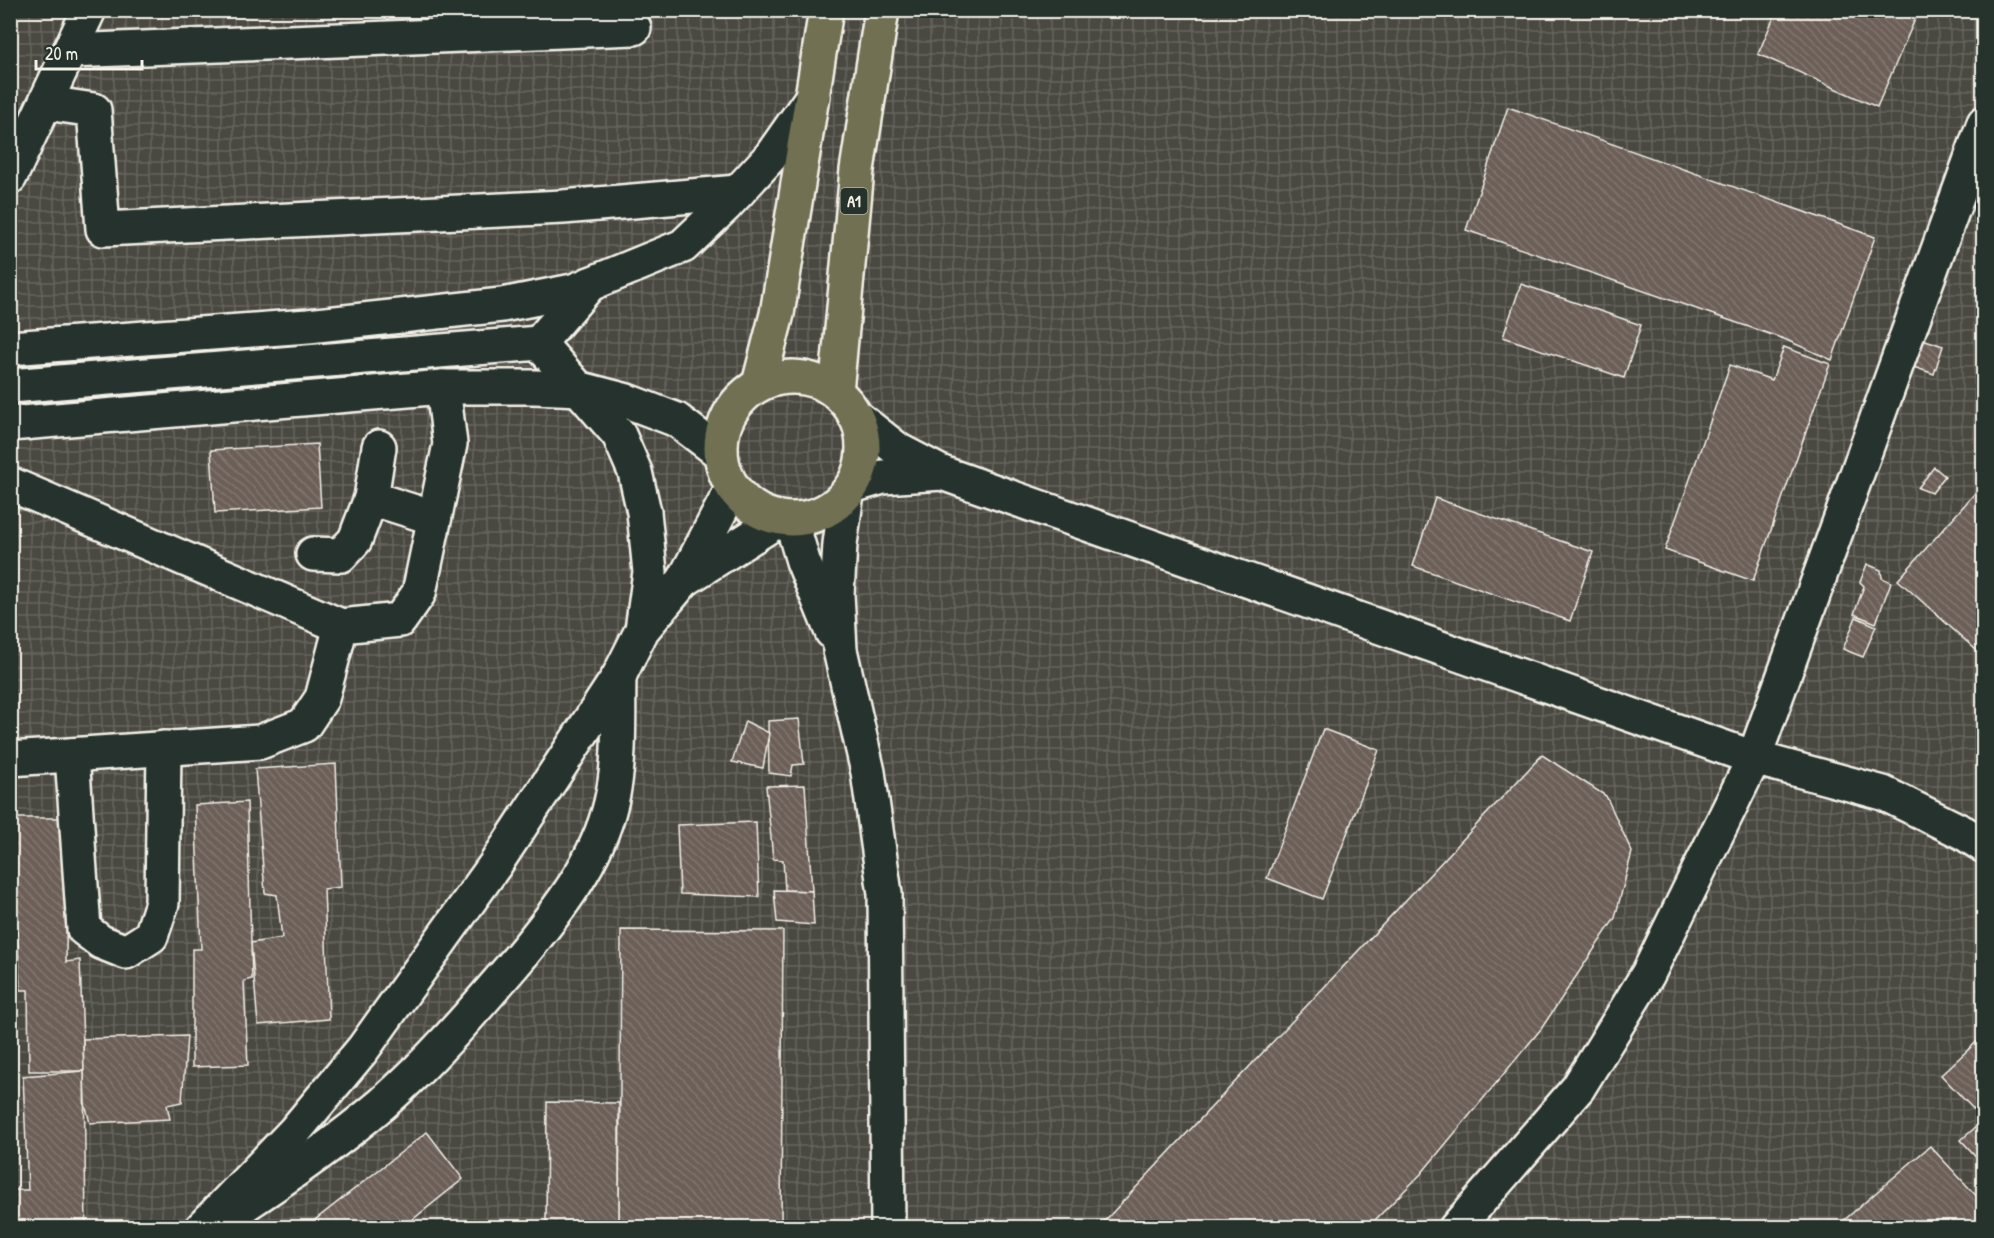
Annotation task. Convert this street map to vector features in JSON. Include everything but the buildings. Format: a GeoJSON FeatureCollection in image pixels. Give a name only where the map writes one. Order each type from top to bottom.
{"type":"FeatureCollection","features":[{"type":"Feature","properties":{"kind":"highway"},"geometry":{"type":"LineString","coordinates":[[759,384],[777,314],[826,10]]}},
{"type":"Feature","properties":{"kind":"highway","name":"A1"},"geometry":{"type":"LineString","coordinates":[[846,404],[857,170],[882,10]]}},
{"type":"Feature","properties":{"kind":"highway"},"geometry":{"type":"LineString","coordinates":[[785,376],[812,379],[846,404],[861,433],[862,452],[859,470],[849,490],[831,508],[812,517],[786,519],[753,509],[732,489],[719,452],[723,424],[737,400],[759,384],[785,376]]}},
{"type":"Feature","properties":{"kind":"street"},"geometry":{"type":"LineString","coordinates":[[10,177],[89,10]]}},
{"type":"Feature","properties":{"kind":"street"},"geometry":{"type":"LineString","coordinates":[[70,51],[634,28]]}},
{"type":"Feature","properties":{"kind":"street"},"geometry":{"type":"LineString","coordinates":[[10,348],[308,326],[502,305],[573,291],[683,246],[771,156],[813,96]]}},
{"type":"Feature","properties":{"kind":"street"},"geometry":{"type":"LineString","coordinates":[[46,103],[94,110],[103,229],[563,207],[738,192]]}},
{"type":"Feature","properties":{"kind":"street"},"geometry":{"type":"LineString","coordinates":[[1456,1227],[1578,1088],[1648,974],[1754,758],[1983,123]]}},
{"type":"Feature","properties":{"kind":"street"},"geometry":{"type":"LineString","coordinates":[[10,386],[538,343],[590,284]]}},
{"type":"Feature","properties":{"kind":"street"},"geometry":{"type":"LineString","coordinates":[[538,343],[581,389],[619,435],[635,472],[644,512],[650,572],[642,630]]}},
{"type":"Feature","properties":{"kind":"street"},"geometry":{"type":"LineString","coordinates":[[10,484],[341,626],[400,620],[419,593],[450,444],[443,387]]}},
{"type":"Feature","properties":{"kind":"street"},"geometry":{"type":"LineString","coordinates":[[10,424],[443,387],[581,389],[627,401],[677,420],[719,452]]}},
{"type":"Feature","properties":{"kind":"street"},"geometry":{"type":"LineString","coordinates":[[846,404],[898,450],[942,473],[1754,758],[1884,793],[1964,833],[1983,846]]}},
{"type":"Feature","properties":{"kind":"street"},"geometry":{"type":"LineString","coordinates":[[313,554],[341,555],[355,540],[371,498],[379,447]]}},
{"type":"Feature","properties":{"kind":"street"},"geometry":{"type":"LineString","coordinates":[[888,1227],[885,894],[868,772],[840,650],[837,594],[840,544],[849,490],[883,477],[942,473]]}},
{"type":"Feature","properties":{"kind":"street"},"geometry":{"type":"LineString","coordinates":[[202,1227],[294,1132],[363,1049],[495,865],[619,676],[642,630],[684,580],[732,489]]}},
{"type":"Feature","properties":{"kind":"street"},"geometry":{"type":"LineString","coordinates":[[371,498],[434,518]]}},
{"type":"Feature","properties":{"kind":"street"},"geometry":{"type":"LineString","coordinates":[[684,580],[786,519],[814,592],[840,650]]}},
{"type":"Feature","properties":{"kind":"street"},"geometry":{"type":"LineString","coordinates":[[10,759],[260,742],[304,725],[322,698],[341,626]]}},
{"type":"Feature","properties":{"kind":"street"},"geometry":{"type":"LineString","coordinates":[[210,1227],[295,1172],[383,1103],[475,1010],[554,915],[588,863],[611,803],[618,743],[619,676]]}},
{"type":"Feature","properties":{"kind":"street"},"geometry":{"type":"LineString","coordinates":[[72,754],[84,929],[101,942],[126,952],[151,936],[162,903],[164,748]]}},
{"type":"Feature","properties":{"kind":"shaded area"},"geometry":{"type":"Polygon","coordinates":[[[11,11],[1983,11],[1983,1227],[11,1227],[11,11]]]}}]}
